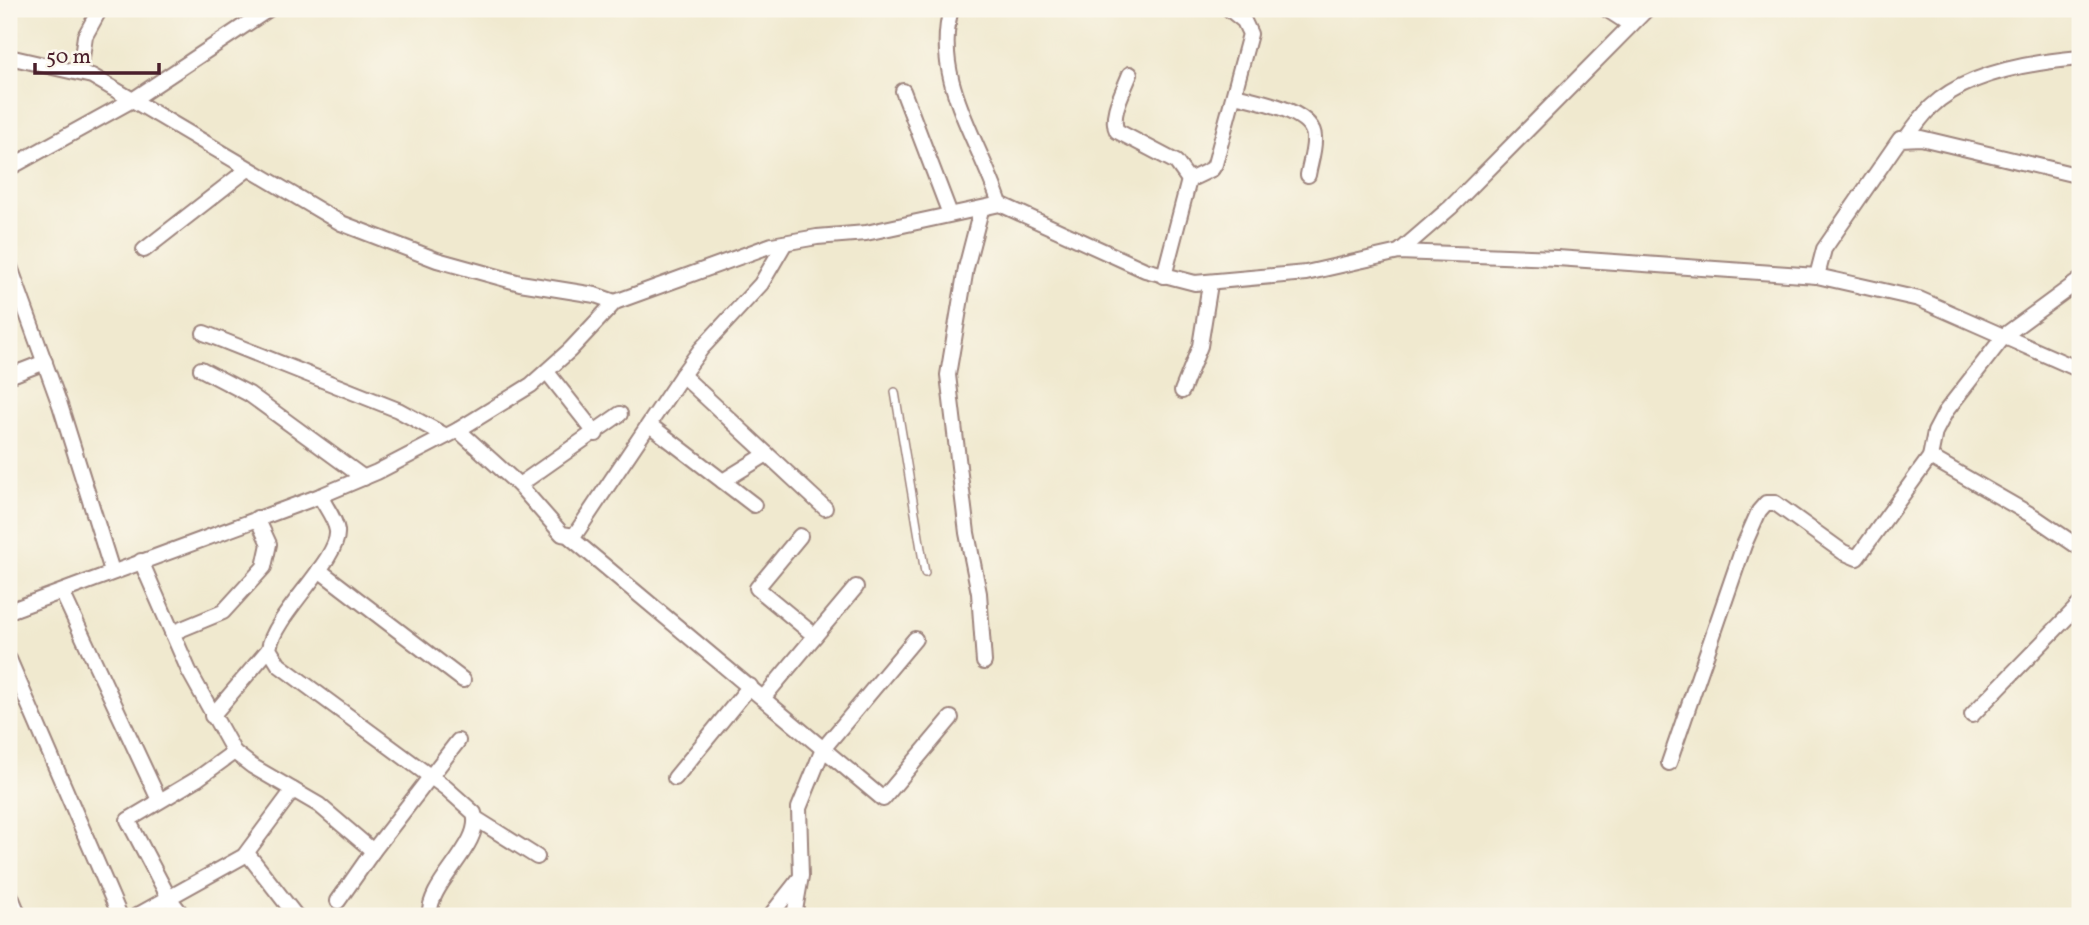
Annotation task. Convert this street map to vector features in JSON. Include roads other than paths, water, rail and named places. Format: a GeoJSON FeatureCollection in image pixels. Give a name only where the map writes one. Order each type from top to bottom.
{"type":"FeatureCollection","features":[{"type":"Feature","properties":{"kind":"street"},"geometry":{"type":"LineString","coordinates":[[80,71],[85,36],[100,9]]}},
{"type":"Feature","properties":{"kind":"street"},"geometry":{"type":"LineString","coordinates":[[9,168],[134,100],[269,9]]}},
{"type":"Feature","properties":{"kind":"street"},"geometry":{"type":"LineString","coordinates":[[951,9],[947,55],[953,96],[1000,204]]}},
{"type":"Feature","properties":{"kind":"street"},"geometry":{"type":"LineString","coordinates":[[1164,276],[1189,180],[1215,164],[1250,34],[1244,21],[1229,9]]}},
{"type":"Feature","properties":{"kind":"street"},"geometry":{"type":"LineString","coordinates":[[1606,9],[1631,25]]}},
{"type":"Feature","properties":{"kind":"street"},"geometry":{"type":"LineString","coordinates":[[1399,251],[1451,207],[1647,9]]}},
{"type":"Feature","properties":{"kind":"street"},"geometry":{"type":"LineString","coordinates":[[9,57],[80,71],[134,100],[341,223],[437,260],[520,283],[595,295],[615,302]]}},
{"type":"Feature","properties":{"kind":"street"},"geometry":{"type":"LineString","coordinates":[[1817,276],[1824,249],[1895,145],[1907,137],[1932,106],[1954,90],[2008,69],[2080,58]]}},
{"type":"Feature","properties":{"kind":"street"},"geometry":{"type":"LineString","coordinates":[[1130,74],[1115,114],[1114,124],[1117,131],[1176,162],[1189,180]]}},
{"type":"Feature","properties":{"kind":"street"},"geometry":{"type":"LineString","coordinates":[[903,91],[950,214]]}},
{"type":"Feature","properties":{"kind":"street"},"geometry":{"type":"LineString","coordinates":[[1235,95],[1291,112],[1311,126],[1314,136],[1308,175]]}},
{"type":"Feature","properties":{"kind":"street"},"geometry":{"type":"LineString","coordinates":[[1907,137],[1921,138],[2080,176]]}},
{"type":"Feature","properties":{"kind":"street"},"geometry":{"type":"LineString","coordinates":[[144,250],[248,169]]}},
{"type":"Feature","properties":{"kind":"street"},"geometry":{"type":"LineString","coordinates":[[9,611],[364,478],[452,433],[547,372],[615,302],[785,243],[866,233],[1000,204],[1164,276],[1210,284],[1306,274],[1399,251],[1557,258],[1817,276],[1919,299],[2080,370]]}},
{"type":"Feature","properties":{"kind":"street"},"geometry":{"type":"LineString","coordinates":[[981,210],[966,268],[948,375],[967,533],[979,593],[984,662]]}},
{"type":"Feature","properties":{"kind":"street"},"geometry":{"type":"LineString","coordinates":[[570,537],[577,533],[701,349],[761,284],[785,243]]}},
{"type":"Feature","properties":{"kind":"street"},"geometry":{"type":"LineString","coordinates":[[9,264],[45,362],[112,571]]}},
{"type":"Feature","properties":{"kind":"street"},"geometry":{"type":"LineString","coordinates":[[1669,762],[1759,511],[1766,503],[1775,503],[1843,552],[1857,558],[1930,457],[1940,421],[2005,335],[2080,280]]}},
{"type":"Feature","properties":{"kind":"street"},"geometry":{"type":"LineString","coordinates":[[1182,391],[1200,346],[1210,284]]}},
{"type":"Feature","properties":{"kind":"street"},"geometry":{"type":"LineString","coordinates":[[204,333],[452,433],[519,485],[540,511],[570,537],[883,799],[951,718]]}},
{"type":"Feature","properties":{"kind":"street"},"geometry":{"type":"LineString","coordinates":[[9,376],[45,362]]}},
{"type":"Feature","properties":{"kind":"street"},"geometry":{"type":"LineString","coordinates":[[201,369],[248,394],[364,478]]}},
{"type":"Feature","properties":{"kind":"street"},"geometry":{"type":"LineString","coordinates":[[547,372],[596,434]]}},
{"type":"Feature","properties":{"kind":"street"},"geometry":{"type":"LineString","coordinates":[[682,375],[825,508]]}},
{"type":"Feature","properties":{"kind":"street"},"geometry":{"type":"LineString","coordinates":[[519,485],[596,434],[620,414]]}},
{"type":"Feature","properties":{"kind":"street"},"geometry":{"type":"LineString","coordinates":[[650,426],[754,505]]}},
{"type":"Feature","properties":{"kind":"street"},"geometry":{"type":"LineString","coordinates":[[723,481],[767,454]]}},
{"type":"Feature","properties":{"kind":"street"},"geometry":{"type":"LineString","coordinates":[[1930,457],[2033,516],[2080,548]]}},
{"type":"Feature","properties":{"kind":"street"},"geometry":{"type":"LineString","coordinates":[[212,716],[269,649],[276,629],[318,570],[337,532],[320,496]]}},
{"type":"Feature","properties":{"kind":"street"},"geometry":{"type":"LineString","coordinates":[[172,633],[223,612],[264,567],[269,544],[257,518]]}},
{"type":"Feature","properties":{"kind":"street"},"geometry":{"type":"LineString","coordinates":[[800,536],[757,588],[815,636]]}},
{"type":"Feature","properties":{"kind":"street"},"geometry":{"type":"LineString","coordinates":[[141,561],[212,716],[234,752],[319,805],[373,851]]}},
{"type":"Feature","properties":{"kind":"street"},"geometry":{"type":"LineString","coordinates":[[318,570],[463,680]]}},
{"type":"Feature","properties":{"kind":"street"},"geometry":{"type":"LineString","coordinates":[[764,697],[856,587]]}},
{"type":"Feature","properties":{"kind":"street"},"geometry":{"type":"LineString","coordinates":[[62,592],[159,800]]}},
{"type":"Feature","properties":{"kind":"street"},"geometry":{"type":"LineString","coordinates":[[1972,715],[2080,604]]}},
{"type":"Feature","properties":{"kind":"street"},"geometry":{"type":"LineString","coordinates":[[794,916],[801,876],[799,808],[823,749],[915,639]]}},
{"type":"Feature","properties":{"kind":"street"},"geometry":{"type":"LineString","coordinates":[[269,649],[279,664],[429,776],[470,809],[475,818],[537,857]]}},
{"type":"Feature","properties":{"kind":"street"},"geometry":{"type":"LineString","coordinates":[[9,659],[120,916]]}},
{"type":"Feature","properties":{"kind":"street"},"geometry":{"type":"LineString","coordinates":[[675,778],[750,686]]}},
{"type":"Feature","properties":{"kind":"street"},"geometry":{"type":"LineString","coordinates":[[338,901],[429,776],[458,741]]}},
{"type":"Feature","properties":{"kind":"street"},"geometry":{"type":"LineString","coordinates":[[183,916],[169,898],[128,824],[134,814],[234,752]]}},
{"type":"Feature","properties":{"kind":"street"},"geometry":{"type":"LineString","coordinates":[[136,916],[247,853],[293,790]]}},
{"type":"Feature","properties":{"kind":"street"},"geometry":{"type":"LineString","coordinates":[[430,916],[435,898],[474,832],[475,818]]}},
{"type":"Feature","properties":{"kind":"street"},"geometry":{"type":"LineString","coordinates":[[247,853],[296,916]]}},
{"type":"Feature","properties":{"kind":"street"},"geometry":{"type":"LineString","coordinates":[[770,916],[801,876]]}},
{"type":"Feature","properties":{"kind":"street"},"geometry":{"type":"LineString","coordinates":[[9,892],[19,916]]}},
{"type":"Feature","properties":{"kind":"lane"},"geometry":{"type":"LineString","coordinates":[[895,392],[925,573]]}}]}
